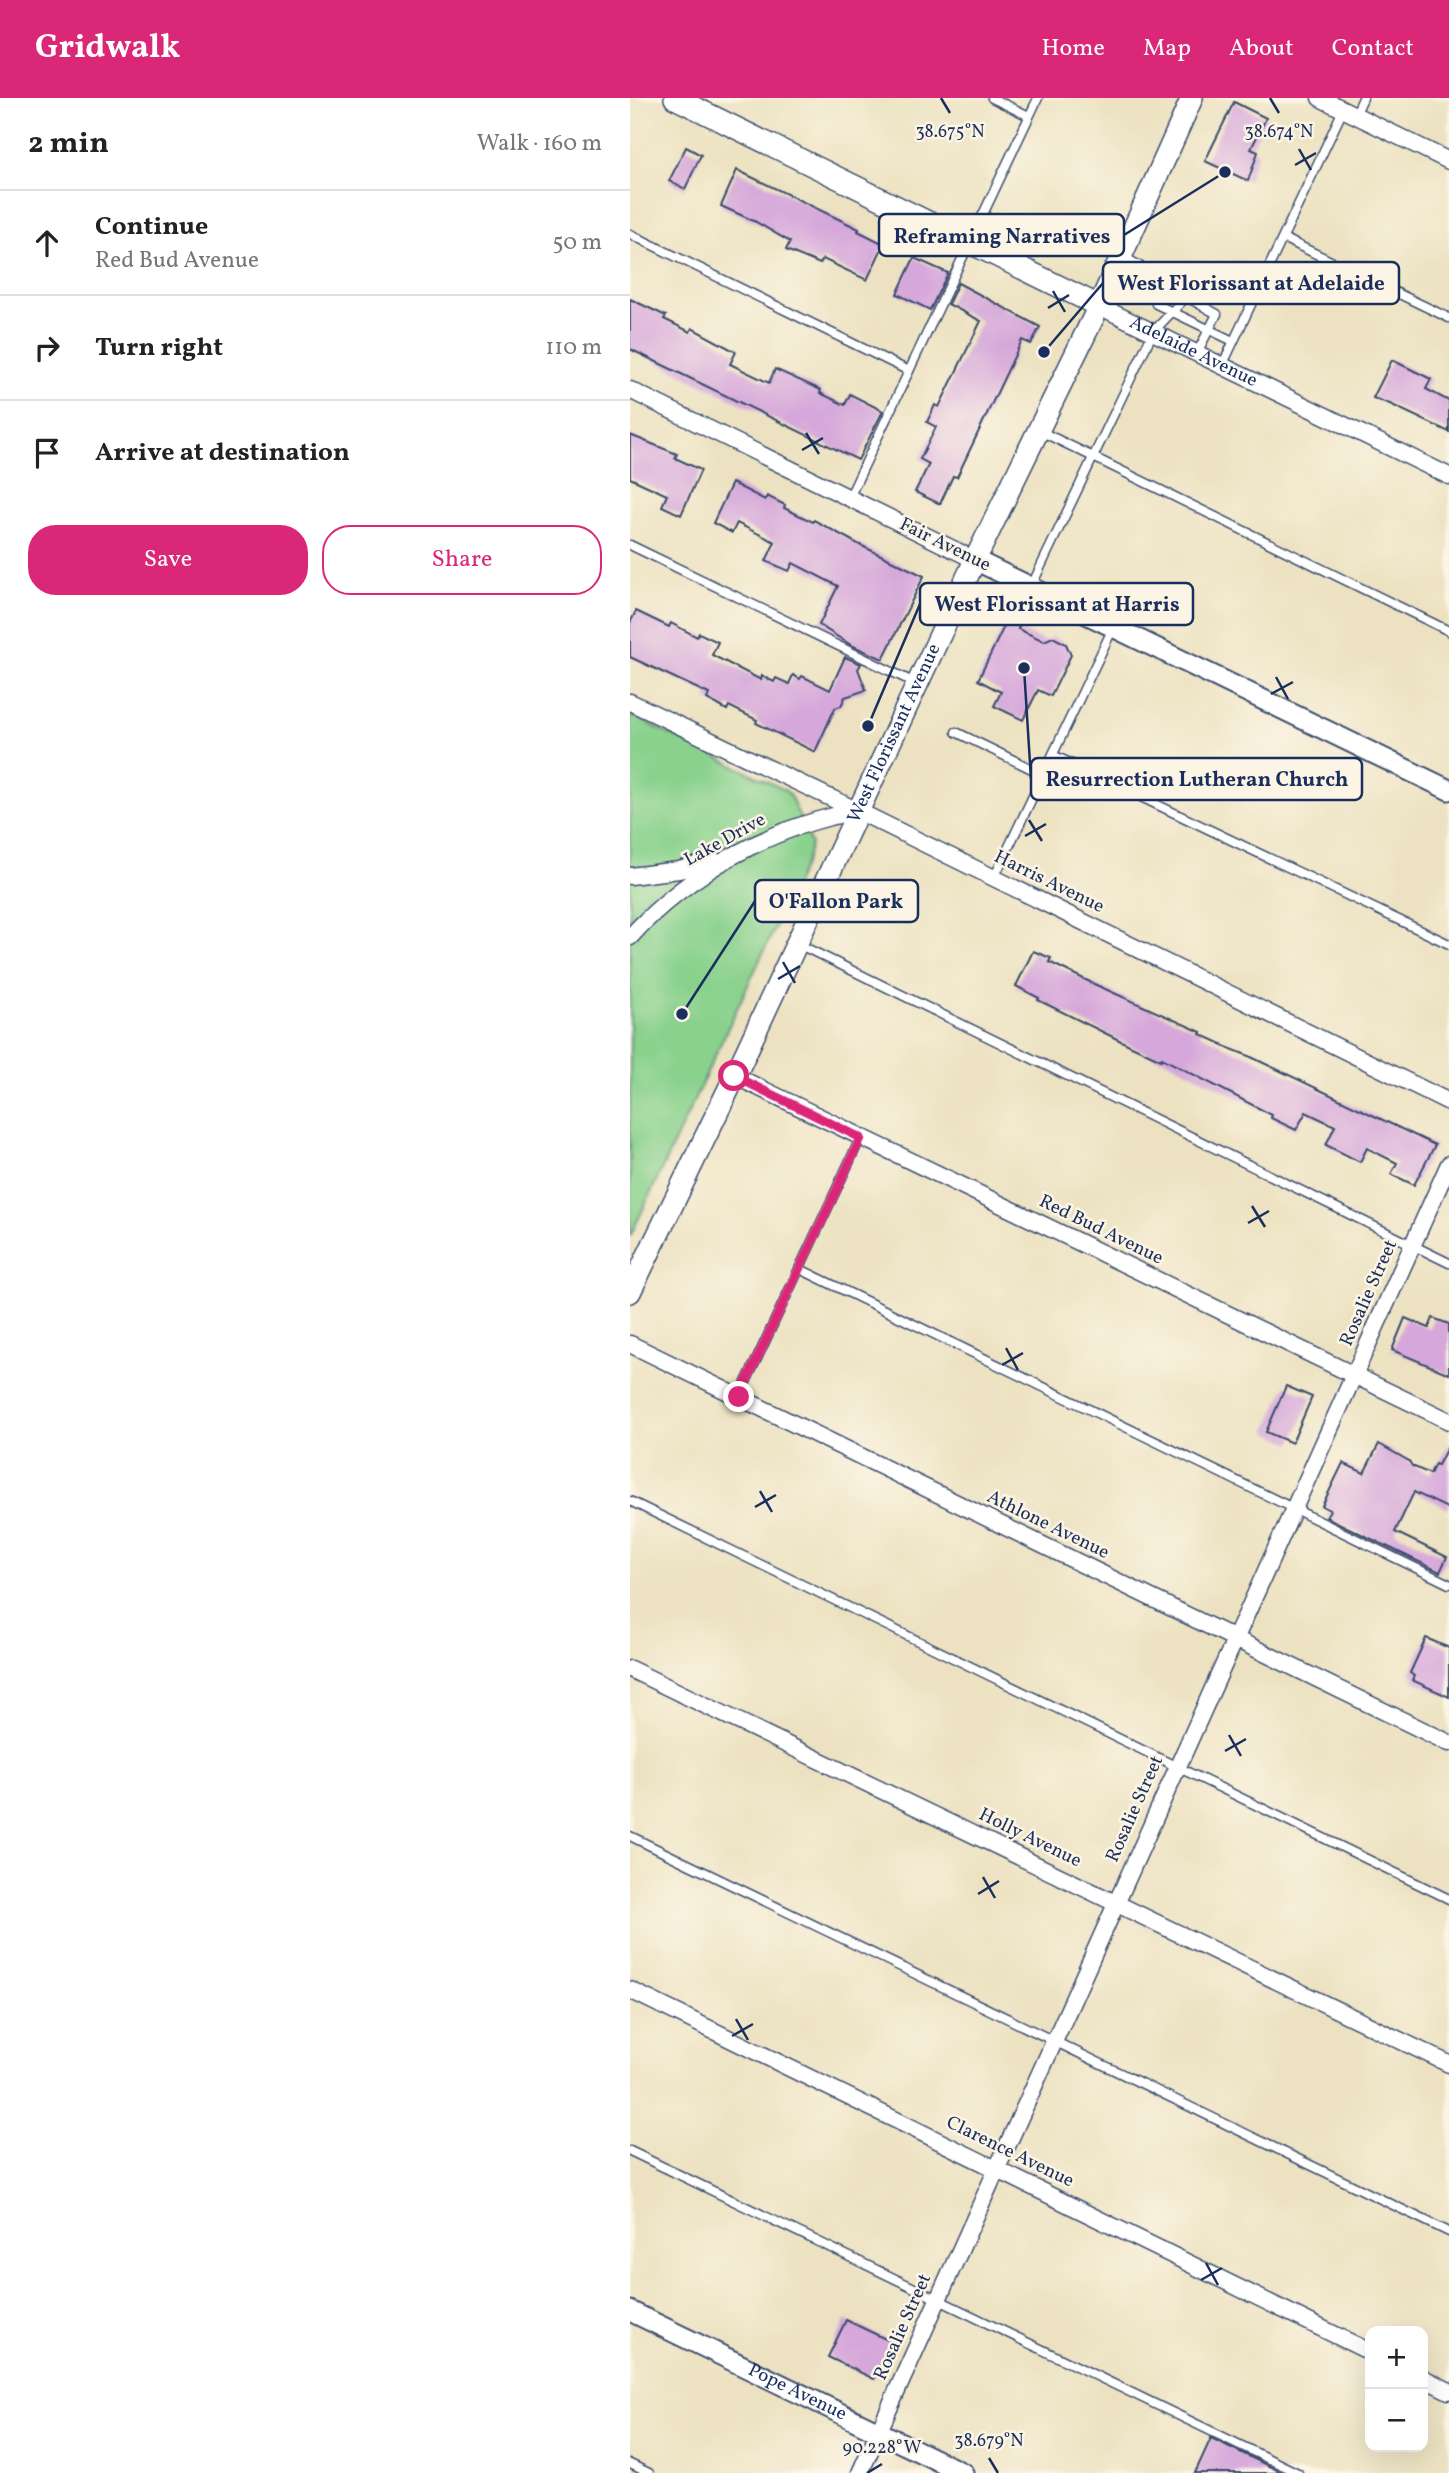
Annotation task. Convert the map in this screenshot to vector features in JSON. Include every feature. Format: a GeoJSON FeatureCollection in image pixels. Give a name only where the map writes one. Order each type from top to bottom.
{"type":"FeatureCollection","features":[{"type":"Feature","properties":{"kind":"main road","name":"Adelaide Avenue"},"geometry":{"type":"LineString","coordinates":[[675,98],[1099,306]]}},
{"type":"Feature","properties":{"kind":"main road","name":"West Florissant Avenue"},"geometry":{"type":"LineString","coordinates":[[630,1292],[797,943],[975,560],[1099,306],[1192,98]]}},
{"type":"Feature","properties":{"kind":"street"},"geometry":{"type":"LineString","coordinates":[[1320,98],[1449,161]]}},
{"type":"Feature","properties":{"kind":"street","name":"Adelaide Avenue"},"geometry":{"type":"LineString","coordinates":[[1099,306],[1449,476]]}},
{"type":"Feature","properties":{"kind":"street","name":"Fair Avenue"},"geometry":{"type":"LineString","coordinates":[[630,390],[1449,790]]}},
{"type":"Feature","properties":{"kind":"street","name":"Harris Avenue"},"geometry":{"type":"LineString","coordinates":[[630,702],[858,811],[1449,1102]]}},
{"type":"Feature","properties":{"kind":"street","name":"Lake Drive"},"geometry":{"type":"LineString","coordinates":[[630,937],[684,887],[730,858],[793,827],[822,817],[858,811]]}},
{"type":"Feature","properties":{"kind":"street"},"geometry":{"type":"LineString","coordinates":[[630,876],[678,870],[730,858]]}},
{"type":"Feature","properties":{"kind":"street","name":"Red Bud Avenue"},"geometry":{"type":"LineString","coordinates":[[734,1076],[1449,1421]]}},
{"type":"Feature","properties":{"kind":"street","name":"Rosalie Street"},"geometry":{"type":"LineString","coordinates":[[860,2473],[1449,1164]]}},
{"type":"Feature","properties":{"kind":"street","name":"Athlone Avenue"},"geometry":{"type":"LineString","coordinates":[[630,1344],[1449,1743]]}},
{"type":"Feature","properties":{"kind":"street","name":"Holly Avenue"},"geometry":{"type":"LineString","coordinates":[[630,1669],[1449,2064]]}},
{"type":"Feature","properties":{"kind":"street","name":"Clarence Avenue"},"geometry":{"type":"LineString","coordinates":[[630,1990],[1365,2350]]}},
{"type":"Feature","properties":{"kind":"street","name":"Pope Avenue"},"geometry":{"type":"LineString","coordinates":[[630,2311],[963,2473]]}},
{"type":"Feature","properties":{"kind":"street"},"geometry":{"type":"LineString","coordinates":[[1428,2380],[1449,2390]]}},
{"type":"Feature","properties":{"kind":"lane"},"geometry":{"type":"LineString","coordinates":[[992,98],[1029,116]]}},
{"type":"Feature","properties":{"kind":"lane"},"geometry":{"type":"LineString","coordinates":[[849,498],[1038,98]]}},
{"type":"Feature","properties":{"kind":"lane"},"geometry":{"type":"LineString","coordinates":[[1222,366],[1283,238],[1349,112],[1363,98]]}},
{"type":"Feature","properties":{"kind":"lane"},"geometry":{"type":"LineString","coordinates":[[630,234],[909,371]]}},
{"type":"Feature","properties":{"kind":"lane"},"geometry":{"type":"LineString","coordinates":[[1283,238],[1449,318]]}},
{"type":"Feature","properties":{"kind":"lane"},"geometry":{"type":"LineString","coordinates":[[1121,256],[1157,279]]}},
{"type":"Feature","properties":{"kind":"lane"},"geometry":{"type":"LineString","coordinates":[[1149,286],[1146,280],[1157,279],[1167,268],[1172,278]]}},
{"type":"Feature","properties":{"kind":"lane"},"geometry":{"type":"LineString","coordinates":[[1031,587],[1153,332],[1184,296],[1217,314],[1197,354]]}},
{"type":"Feature","properties":{"kind":"lane"},"geometry":{"type":"LineString","coordinates":[[1171,299],[1174,309]]}},
{"type":"Feature","properties":{"kind":"lane"},"geometry":{"type":"LineString","coordinates":[[1156,304],[1174,309],[1233,341]]}},
{"type":"Feature","properties":{"kind":"lane"},"geometry":{"type":"LineString","coordinates":[[1038,430],[1449,631]]}},
{"type":"Feature","properties":{"kind":"lane"},"geometry":{"type":"LineString","coordinates":[[630,545],[918,684]]}},
{"type":"Feature","properties":{"kind":"lane"},"geometry":{"type":"LineString","coordinates":[[994,878],[1113,627]]}},
{"type":"Feature","properties":{"kind":"lane"},"geometry":{"type":"LineString","coordinates":[[956,732],[1044,775]]}},
{"type":"Feature","properties":{"kind":"lane"},"geometry":{"type":"LineString","coordinates":[[1054,755],[1449,944]]}},
{"type":"Feature","properties":{"kind":"lane"},"geometry":{"type":"LineString","coordinates":[[797,943],[1449,1263]]}},
{"type":"Feature","properties":{"kind":"lane"},"geometry":{"type":"LineString","coordinates":[[739,1397],[861,1138]]}},
{"type":"Feature","properties":{"kind":"lane"},"geometry":{"type":"LineString","coordinates":[[800,1269],[1449,1584]]}},
{"type":"Feature","properties":{"kind":"lane"},"geometry":{"type":"LineString","coordinates":[[630,1501],[1449,1899]]}},
{"type":"Feature","properties":{"kind":"lane"},"geometry":{"type":"LineString","coordinates":[[630,1836],[1449,2232]]}},
{"type":"Feature","properties":{"kind":"lane"},"geometry":{"type":"LineString","coordinates":[[630,2151],[1298,2473]]}},
{"type":"Feature","properties":{"kind":"lane"},"geometry":{"type":"LineString","coordinates":[[630,2464],[649,2473]]}},
{"type":"Feature","properties":{"kind":"green space"},"geometry":{"type":"Polygon","coordinates":[[[630,715],[785,790],[790,795],[811,844],[806,861],[630,1237],[630,715]]]}},
{"type":"Feature","properties":{"kind":"building"},"geometry":{"type":"Polygon","coordinates":[[[1234,102],[1266,118],[1251,149],[1258,152],[1248,181],[1205,161],[1234,102]]]}},
{"type":"Feature","properties":{"kind":"building"},"geometry":{"type":"Polygon","coordinates":[[[686,147],[701,155],[685,189],[669,181],[686,147]]]}},
{"type":"Feature","properties":{"kind":"building"},"geometry":{"type":"Polygon","coordinates":[[[737,170],[859,229],[858,231],[884,244],[867,280],[823,259],[820,264],[786,250],[790,242],[721,206],[737,170]]]}},
{"type":"Feature","properties":{"kind":"building"},"geometry":{"type":"Polygon","coordinates":[[[914,258],[948,273],[930,310],[897,294],[914,258]]]}},
{"type":"Feature","properties":{"kind":"building"},"geometry":{"type":"Polygon","coordinates":[[[958,283],[1040,327],[1031,344],[1022,340],[957,477],[953,476],[940,504],[915,492],[929,464],[920,459],[936,427],[927,422],[935,405],[939,407],[981,321],[948,304],[958,283]]]}},
{"type":"Feature","properties":{"kind":"building"},"geometry":{"type":"Polygon","coordinates":[[[630,299],[666,316],[664,319],[690,332],[692,328],[736,352],[730,364],[769,383],[775,369],[821,390],[820,393],[845,405],[850,394],[883,411],[858,460],[630,349],[630,299]]]}},
{"type":"Feature","properties":{"kind":"building"},"geometry":{"type":"Polygon","coordinates":[[[1392,360],[1431,379],[1426,389],[1449,401],[1449,432],[1373,398],[1392,360]]]}},
{"type":"Feature","properties":{"kind":"building"},"geometry":{"type":"Polygon","coordinates":[[[630,435],[677,454],[675,458],[701,470],[681,515],[662,506],[667,495],[630,478],[630,435]]]}},
{"type":"Feature","properties":{"kind":"building"},"geometry":{"type":"Polygon","coordinates":[[[732,483],[765,500],[767,496],[785,505],[784,508],[813,522],[814,520],[924,576],[883,659],[851,645],[819,625],[838,586],[793,563],[789,571],[766,561],[775,542],[737,523],[732,533],[713,523],[732,483]]]}},
{"type":"Feature","properties":{"kind":"building"},"geometry":{"type":"Polygon","coordinates":[[[636,611],[669,627],[671,623],[697,637],[699,633],[718,642],[712,655],[761,680],[762,676],[774,682],[776,678],[789,684],[793,675],[800,679],[802,676],[830,690],[845,657],[861,664],[858,669],[866,690],[845,697],[841,706],[835,708],[815,752],[756,723],[757,720],[729,706],[727,710],[707,699],[709,694],[630,657],[630,623],[636,611]]]}},
{"type":"Feature","properties":{"kind":"building"},"geometry":{"type":"Polygon","coordinates":[[[1007,620],[1019,626],[1018,629],[1044,641],[1053,637],[1066,644],[1071,655],[1051,696],[1038,690],[1023,720],[994,706],[1001,692],[978,680],[1007,620]]]}},
{"type":"Feature","properties":{"kind":"building"},"geometry":{"type":"Polygon","coordinates":[[[1033,951],[1051,958],[1049,962],[1094,984],[1201,1032],[1200,1034],[1221,1045],[1435,1145],[1414,1185],[1391,1174],[1397,1163],[1367,1148],[1360,1162],[1326,1145],[1335,1126],[1306,1112],[1296,1130],[1162,1058],[1161,1060],[1038,1000],[1039,998],[1016,986],[1033,951]]]}},
{"type":"Feature","properties":{"kind":"building"},"geometry":{"type":"Polygon","coordinates":[[[1405,1318],[1429,1328],[1433,1318],[1449,1324],[1449,1374],[1392,1350],[1405,1318]]]}},
{"type":"Feature","properties":{"kind":"building"},"geometry":{"type":"Polygon","coordinates":[[[1286,1386],[1312,1397],[1292,1443],[1266,1432],[1286,1386]]]}},
{"type":"Feature","properties":{"kind":"building"},"geometry":{"type":"Polygon","coordinates":[[[1379,1444],[1409,1461],[1412,1466],[1430,1474],[1449,1444],[1449,1509],[1414,1492],[1395,1532],[1447,1557],[1440,1572],[1326,1517],[1330,1510],[1322,1506],[1343,1463],[1364,1473],[1379,1444]]]}},
{"type":"Feature","properties":{"kind":"building"},"geometry":{"type":"Polygon","coordinates":[[[1426,1638],[1449,1648],[1449,1697],[1412,1680],[1414,1676],[1410,1673],[1426,1638]]]}},
{"type":"Feature","properties":{"kind":"building"},"geometry":{"type":"Polygon","coordinates":[[[846,2320],[892,2342],[874,2379],[828,2357],[846,2320]]]}},
{"type":"Feature","properties":{"kind":"building"},"geometry":{"type":"Polygon","coordinates":[[[1211,2438],[1240,2452],[1283,2473],[1195,2473],[1211,2438]]]}},
{"type":"Feature","properties":{"kind":"place","name":"Reframing Narratives"},"geometry":{"type":"Point","coordinates":[1225,172]}},
{"type":"Feature","properties":{"kind":"place","name":"West Florissant at Adelaide"},"geometry":{"type":"Point","coordinates":[1044,352]}},
{"type":"Feature","properties":{"kind":"place","name":"Resurrection Lutheran Church"},"geometry":{"type":"Point","coordinates":[1024,668]}},
{"type":"Feature","properties":{"kind":"place","name":"West Florissant at Harris"},"geometry":{"type":"Point","coordinates":[868,726]}},
{"type":"Feature","properties":{"kind":"place","name":"O'Fallon Park"},"geometry":{"type":"Point","coordinates":[682,1014]}},
{"type":"Feature","properties":{"kind":"route"},"geometry":{"type":"LineString","coordinates":[[734,1076],[861,1138],[739,1397]]}}]}
